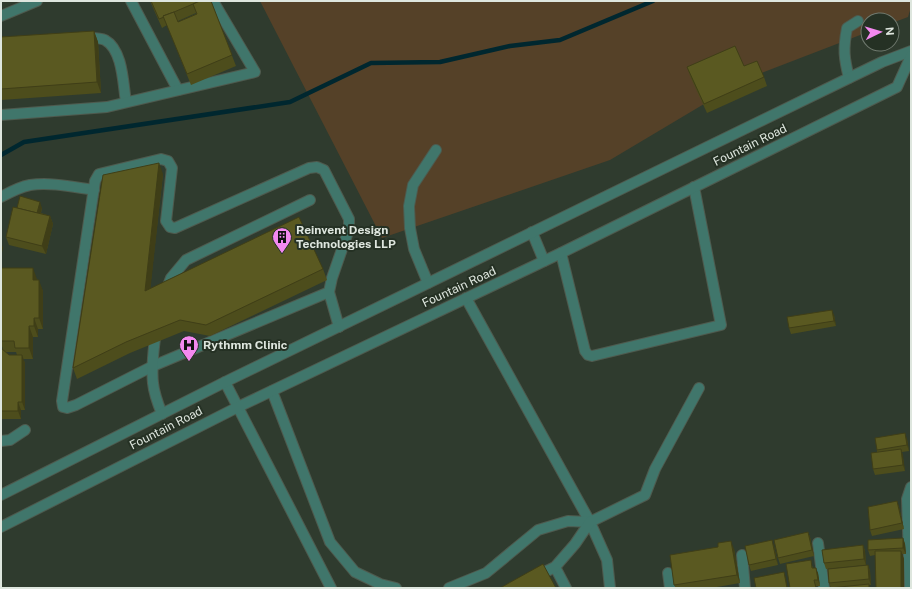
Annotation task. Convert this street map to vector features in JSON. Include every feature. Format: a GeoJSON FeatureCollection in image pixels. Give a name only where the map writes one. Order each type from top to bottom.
{"type":"FeatureCollection","features":[{"type":"Feature","properties":{"kind":"street"},"geometry":{"type":"LineString","coordinates":[[1,16],[37,1]]}},
{"type":"Feature","properties":{"kind":"street"},"geometry":{"type":"LineString","coordinates":[[131,1],[178,90]]}},
{"type":"Feature","properties":{"kind":"street"},"geometry":{"type":"LineString","coordinates":[[1,115],[107,107],[255,72],[213,1]]}},
{"type":"Feature","properties":{"kind":"street"},"geometry":{"type":"LineString","coordinates":[[849,78],[844,57],[845,39],[847,28],[858,21]]}},
{"type":"Feature","properties":{"kind":"street"},"geometry":{"type":"LineString","coordinates":[[70,38],[94,38],[104,40],[114,47],[118,56],[126,102]]}},
{"type":"Feature","properties":{"kind":"street","name":"Fountain Road"},"geometry":{"type":"LineString","coordinates":[[1,495],[225,382],[532,232],[882,62],[911,51]]}},
{"type":"Feature","properties":{"kind":"street","name":"Fountain Road"},"geometry":{"type":"LineString","coordinates":[[1,527],[238,407],[561,253],[898,87],[911,56]]}},
{"type":"Feature","properties":{"kind":"street"},"geometry":{"type":"LineString","coordinates":[[428,283],[414,249],[410,228],[409,206],[413,185],[436,150]]}},
{"type":"Feature","properties":{"kind":"street"},"geometry":{"type":"LineString","coordinates":[[329,292],[152,366],[76,405],[67,408],[63,407],[63,393],[95,180],[99,174],[161,158],[165,159],[170,163],[172,168],[166,221],[170,227],[175,228],[309,168],[317,167],[324,170],[349,219],[349,229],[332,278],[329,292],[339,327]]}},
{"type":"Feature","properties":{"kind":"street"},"geometry":{"type":"LineString","coordinates":[[1,197],[16,189],[30,185],[94,190]]}},
{"type":"Feature","properties":{"kind":"street"},"geometry":{"type":"LineString","coordinates":[[561,253],[585,351],[588,355],[592,356],[721,325],[694,187]]}},
{"type":"Feature","properties":{"kind":"street"},"geometry":{"type":"LineString","coordinates":[[163,297],[171,278],[186,260],[310,200]]}},
{"type":"Feature","properties":{"kind":"street"},"geometry":{"type":"LineString","coordinates":[[532,232],[544,261]]}},
{"type":"Feature","properties":{"kind":"street"},"geometry":{"type":"LineString","coordinates":[[466,298],[590,522],[607,560],[610,588]]}},
{"type":"Feature","properties":{"kind":"street"},"geometry":{"type":"LineString","coordinates":[[158,319],[152,366],[155,395],[162,414]]}},
{"type":"Feature","properties":{"kind":"street"},"geometry":{"type":"LineString","coordinates":[[225,382],[331,588]]}},
{"type":"Feature","properties":{"kind":"street"},"geometry":{"type":"LineString","coordinates":[[449,588],[486,573],[538,530],[568,521],[590,522],[645,495],[655,469],[699,388]]}},
{"type":"Feature","properties":{"kind":"street"},"geometry":{"type":"LineString","coordinates":[[272,391],[330,542],[355,572],[380,584],[396,588]]}},
{"type":"Feature","properties":{"kind":"street"},"geometry":{"type":"LineString","coordinates":[[1,441],[10,440],[25,430]]}},
{"type":"Feature","properties":{"kind":"street"},"geometry":{"type":"LineString","coordinates":[[910,588],[907,499],[911,487]]}},
{"type":"Feature","properties":{"kind":"street"},"geometry":{"type":"LineString","coordinates":[[512,588],[555,567],[575,544],[590,522]]}},
{"type":"Feature","properties":{"kind":"street"},"geometry":{"type":"LineString","coordinates":[[818,542],[824,588]]}},
{"type":"Feature","properties":{"kind":"street"},"geometry":{"type":"LineString","coordinates":[[742,555],[745,588]]}},
{"type":"Feature","properties":{"kind":"street"},"geometry":{"type":"LineString","coordinates":[[555,567],[566,588]]}},
{"type":"Feature","properties":{"kind":"street"},"geometry":{"type":"LineString","coordinates":[[668,574],[670,588]]}},
{"type":"Feature","properties":{"kind":"shaded area"},"geometry":{"type":"Polygon","coordinates":[[[260,1],[911,1],[908,17],[900,20],[900,12],[860,12],[860,35],[746,79],[610,160],[382,238],[260,1]]]}},
{"type":"Feature","properties":{"kind":"building"},"geometry":{"type":"Polygon","coordinates":[[[151,1],[200,1],[159,19],[151,1]]]}},
{"type":"Feature","properties":{"kind":"building"},"geometry":{"type":"Polygon","coordinates":[[[200,1],[211,1],[232,55],[187,74],[163,16],[174,12],[178,22],[197,14],[193,4],[200,1]]]}},
{"type":"Feature","properties":{"kind":"building"},"geometry":{"type":"Polygon","coordinates":[[[94,31],[97,82],[1,89],[1,37],[94,31]]]}},
{"type":"Feature","properties":{"kind":"building"},"geometry":{"type":"Polygon","coordinates":[[[735,46],[744,66],[757,61],[764,77],[704,104],[687,67],[735,46]]]}},
{"type":"Feature","properties":{"kind":"building","name":"Reinvent Design Technologies LLP"},"geometry":{"type":"Polygon","coordinates":[[[159,163],[145,291],[299,217],[323,269],[206,325],[180,320],[126,342],[73,368],[103,175],[159,163]]]}},
{"type":"Feature","properties":{"kind":"building"},"geometry":{"type":"Polygon","coordinates":[[[20,196],[40,202],[37,213],[17,208],[20,196]]]}},
{"type":"Feature","properties":{"kind":"building"},"geometry":{"type":"Polygon","coordinates":[[[13,207],[50,216],[42,246],[6,237],[13,207]]]}},
{"type":"Feature","properties":{"kind":"building"},"geometry":{"type":"Polygon","coordinates":[[[1,268],[33,268],[33,280],[39,280],[39,318],[34,318],[34,326],[29,326],[29,348],[15,348],[14,341],[1,341],[1,268]]]}},
{"type":"Feature","properties":{"kind":"building"},"geometry":{"type":"Polygon","coordinates":[[[832,310],[834,321],[789,328],[787,317],[832,310]]]}},
{"type":"Feature","properties":{"kind":"building"},"geometry":{"type":"Polygon","coordinates":[[[1,348],[9,355],[22,355],[22,402],[18,402],[18,411],[1,411],[1,348]]]}},
{"type":"Feature","properties":{"kind":"building"},"geometry":{"type":"Polygon","coordinates":[[[905,433],[907,445],[877,450],[875,438],[905,433]]]}},
{"type":"Feature","properties":{"kind":"building"},"geometry":{"type":"Polygon","coordinates":[[[901,449],[903,465],[873,469],[871,453],[901,449]]]}},
{"type":"Feature","properties":{"kind":"building"},"geometry":{"type":"Polygon","coordinates":[[[897,501],[902,523],[870,530],[868,507],[897,501]]]}},
{"type":"Feature","properties":{"kind":"building"},"geometry":{"type":"Polygon","coordinates":[[[808,532],[812,550],[778,558],[774,540],[808,532]]]}},
{"type":"Feature","properties":{"kind":"building"},"geometry":{"type":"Polygon","coordinates":[[[903,538],[903,548],[868,550],[868,540],[903,538]]]}},
{"type":"Feature","properties":{"kind":"building"},"geometry":{"type":"Polygon","coordinates":[[[772,540],[776,559],[749,565],[745,546],[772,540]]]}},
{"type":"Feature","properties":{"kind":"building"},"geometry":{"type":"Polygon","coordinates":[[[731,541],[737,575],[674,585],[670,555],[718,547],[718,543],[731,541]]]}},
{"type":"Feature","properties":{"kind":"building"},"geometry":{"type":"Polygon","coordinates":[[[863,545],[864,559],[824,563],[822,550],[863,545]]]}},
{"type":"Feature","properties":{"kind":"building"},"geometry":{"type":"Polygon","coordinates":[[[875,551],[901,551],[901,588],[876,588],[875,551]]]}},
{"type":"Feature","properties":{"kind":"building"},"geometry":{"type":"Polygon","coordinates":[[[811,560],[812,568],[816,568],[818,580],[814,580],[816,588],[790,588],[786,564],[811,560]]]}},
{"type":"Feature","properties":{"kind":"building"},"geometry":{"type":"Polygon","coordinates":[[[543,564],[556,588],[500,588],[543,564]]]}},
{"type":"Feature","properties":{"kind":"building"},"geometry":{"type":"Polygon","coordinates":[[[868,565],[869,579],[829,583],[828,569],[868,565]]]}},
{"type":"Feature","properties":{"kind":"building"},"geometry":{"type":"Polygon","coordinates":[[[784,572],[787,588],[756,588],[754,578],[784,572]]]}},
{"type":"Feature","properties":{"kind":"building"},"geometry":{"type":"Polygon","coordinates":[[[869,584],[869,588],[830,588],[869,584]]]}},
{"type":"Feature","properties":{"kind":"waterway"},"geometry":{"type":"LineString","coordinates":[[1,155],[24,142],[290,102],[371,63],[440,62],[510,46],[560,40],[653,1]]}},
{"type":"Feature","properties":{"kind":"place","name":"Reinvent Design Technologies LLP"},"geometry":{"type":"Point","coordinates":[282,254]}},
{"type":"Feature","properties":{"kind":"place","name":"Rythmm Clinic"},"geometry":{"type":"Point","coordinates":[189,362]}}]}
